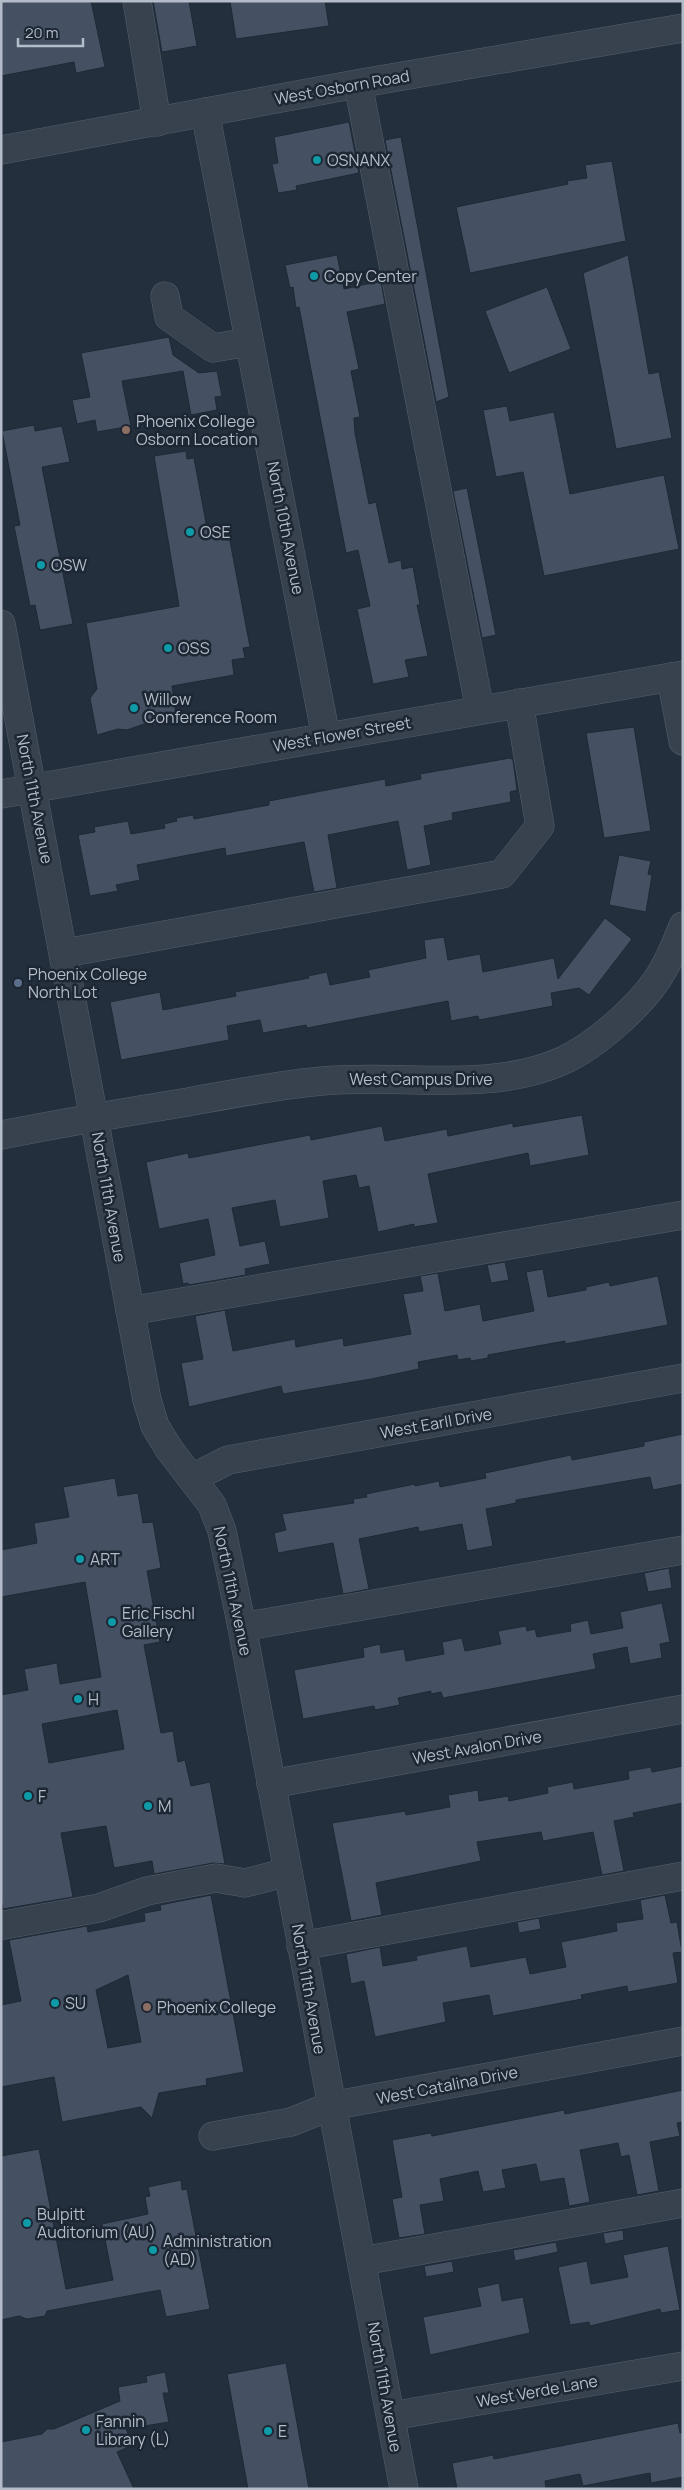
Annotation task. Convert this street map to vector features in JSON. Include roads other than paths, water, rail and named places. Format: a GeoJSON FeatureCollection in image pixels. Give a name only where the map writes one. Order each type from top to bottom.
{"type":"FeatureCollection","features":[{"type":"Feature","properties":{"kind":"street"},"geometry":{"type":"LineString","coordinates":[[137,1],[157,122]]}},
{"type":"Feature","properties":{"kind":"street","name":"West Osborn Road"},"geometry":{"type":"LineString","coordinates":[[1,150],[358,84],[683,28]]}},
{"type":"Feature","properties":{"kind":"street"},"geometry":{"type":"LineString","coordinates":[[358,84],[480,710]]}},
{"type":"Feature","properties":{"kind":"street","name":"North 10th Avenue"},"geometry":{"type":"LineString","coordinates":[[204,112],[326,737]]}},
{"type":"Feature","properties":{"kind":"street"},"geometry":{"type":"LineString","coordinates":[[165,296],[169,317],[213,348],[249,342]]}},
{"type":"Feature","properties":{"kind":"street","name":"North 11th Avenue"},"geometry":{"type":"LineString","coordinates":[[1,624],[65,953],[147,1400],[155,1426],[169,1449],[212,1505],[222,1531],[242,1627],[404,2489]]}},
{"type":"Feature","properties":{"kind":"street"},"geometry":{"type":"LineString","coordinates":[[677,676],[683,741]]}},
{"type":"Feature","properties":{"kind":"street","name":"West Flower Street"},"geometry":{"type":"LineString","coordinates":[[1,794],[677,676]]}},
{"type":"Feature","properties":{"kind":"street"},"geometry":{"type":"LineString","coordinates":[[65,953],[502,874],[540,826],[519,703]]}},
{"type":"Feature","properties":{"kind":"street","name":"West Campus Drive"},"geometry":{"type":"LineString","coordinates":[[1,1135],[322,1081],[357,1078],[492,1080],[529,1074],[564,1060],[614,1026],[642,998],[664,968],[683,926]]}},
{"type":"Feature","properties":{"kind":"street"},"geometry":{"type":"LineString","coordinates":[[130,1311],[683,1215]]}},
{"type":"Feature","properties":{"kind":"street","name":"West Earll Drive"},"geometry":{"type":"LineString","coordinates":[[193,1478],[228,1460],[683,1378]]}},
{"type":"Feature","properties":{"kind":"street"},"geometry":{"type":"LineString","coordinates":[[242,1627],[683,1550]]}},
{"type":"Feature","properties":{"kind":"street","name":"West Avalon Drive"},"geometry":{"type":"LineString","coordinates":[[271,1784],[683,1709]]}},
{"type":"Feature","properties":{"kind":"street"},"geometry":{"type":"LineString","coordinates":[[4,1925],[99,1908],[147,1891],[216,1878],[245,1882],[288,1872]]}},
{"type":"Feature","properties":{"kind":"street"},"geometry":{"type":"LineString","coordinates":[[301,1946],[683,1876]]}},
{"type":"Feature","properties":{"kind":"street","name":"West Catalina Drive"},"geometry":{"type":"LineString","coordinates":[[213,2136],[291,2122],[331,2106],[683,2041]]}},
{"type":"Feature","properties":{"kind":"street"},"geometry":{"type":"LineString","coordinates":[[362,2261],[683,2203]]}},
{"type":"Feature","properties":{"kind":"street","name":"West Verde Lane"},"geometry":{"type":"LineString","coordinates":[[391,2416],[683,2366]]}},
{"type":"Feature","properties":{"kind":"place","name":"OSNANX"},"geometry":{"type":"Point","coordinates":[317,160]}},
{"type":"Feature","properties":{"kind":"place","name":"Copy Center"},"geometry":{"type":"Point","coordinates":[314,276]}},
{"type":"Feature","properties":{"kind":"place","name":"Phoenix College Osborn Location"},"geometry":{"type":"Point","coordinates":[126,430]}},
{"type":"Feature","properties":{"kind":"place","name":"OSE"},"geometry":{"type":"Point","coordinates":[190,532]}},
{"type":"Feature","properties":{"kind":"place","name":"OSW"},"geometry":{"type":"Point","coordinates":[41,565]}},
{"type":"Feature","properties":{"kind":"place","name":"OSS"},"geometry":{"type":"Point","coordinates":[168,648]}},
{"type":"Feature","properties":{"kind":"place","name":"Willow Conference Room"},"geometry":{"type":"Point","coordinates":[134,708]}},
{"type":"Feature","properties":{"kind":"place","name":"Phoenix College North Lot"},"geometry":{"type":"Point","coordinates":[18,983]}},
{"type":"Feature","properties":{"kind":"place","name":"ART"},"geometry":{"type":"Point","coordinates":[80,1559]}},
{"type":"Feature","properties":{"kind":"place","name":"Eric Fischl Gallery"},"geometry":{"type":"Point","coordinates":[112,1622]}},
{"type":"Feature","properties":{"kind":"place","name":"H"},"geometry":{"type":"Point","coordinates":[78,1699]}},
{"type":"Feature","properties":{"kind":"place","name":"F"},"geometry":{"type":"Point","coordinates":[28,1796]}},
{"type":"Feature","properties":{"kind":"place","name":"M"},"geometry":{"type":"Point","coordinates":[148,1806]}},
{"type":"Feature","properties":{"kind":"place","name":"SU"},"geometry":{"type":"Point","coordinates":[55,2003]}},
{"type":"Feature","properties":{"kind":"place","name":"Phoenix College"},"geometry":{"type":"Point","coordinates":[147,2007]}},
{"type":"Feature","properties":{"kind":"place","name":"Bulpitt Auditorium (AU)"},"geometry":{"type":"Point","coordinates":[27,2223]}},
{"type":"Feature","properties":{"kind":"place","name":"Administration (AD)"},"geometry":{"type":"Point","coordinates":[153,2250]}},
{"type":"Feature","properties":{"kind":"place","name":"Fannin Library (L)"},"geometry":{"type":"Point","coordinates":[86,2430]}},
{"type":"Feature","properties":{"kind":"place","name":"E"},"geometry":{"type":"Point","coordinates":[268,2431]}}]}
